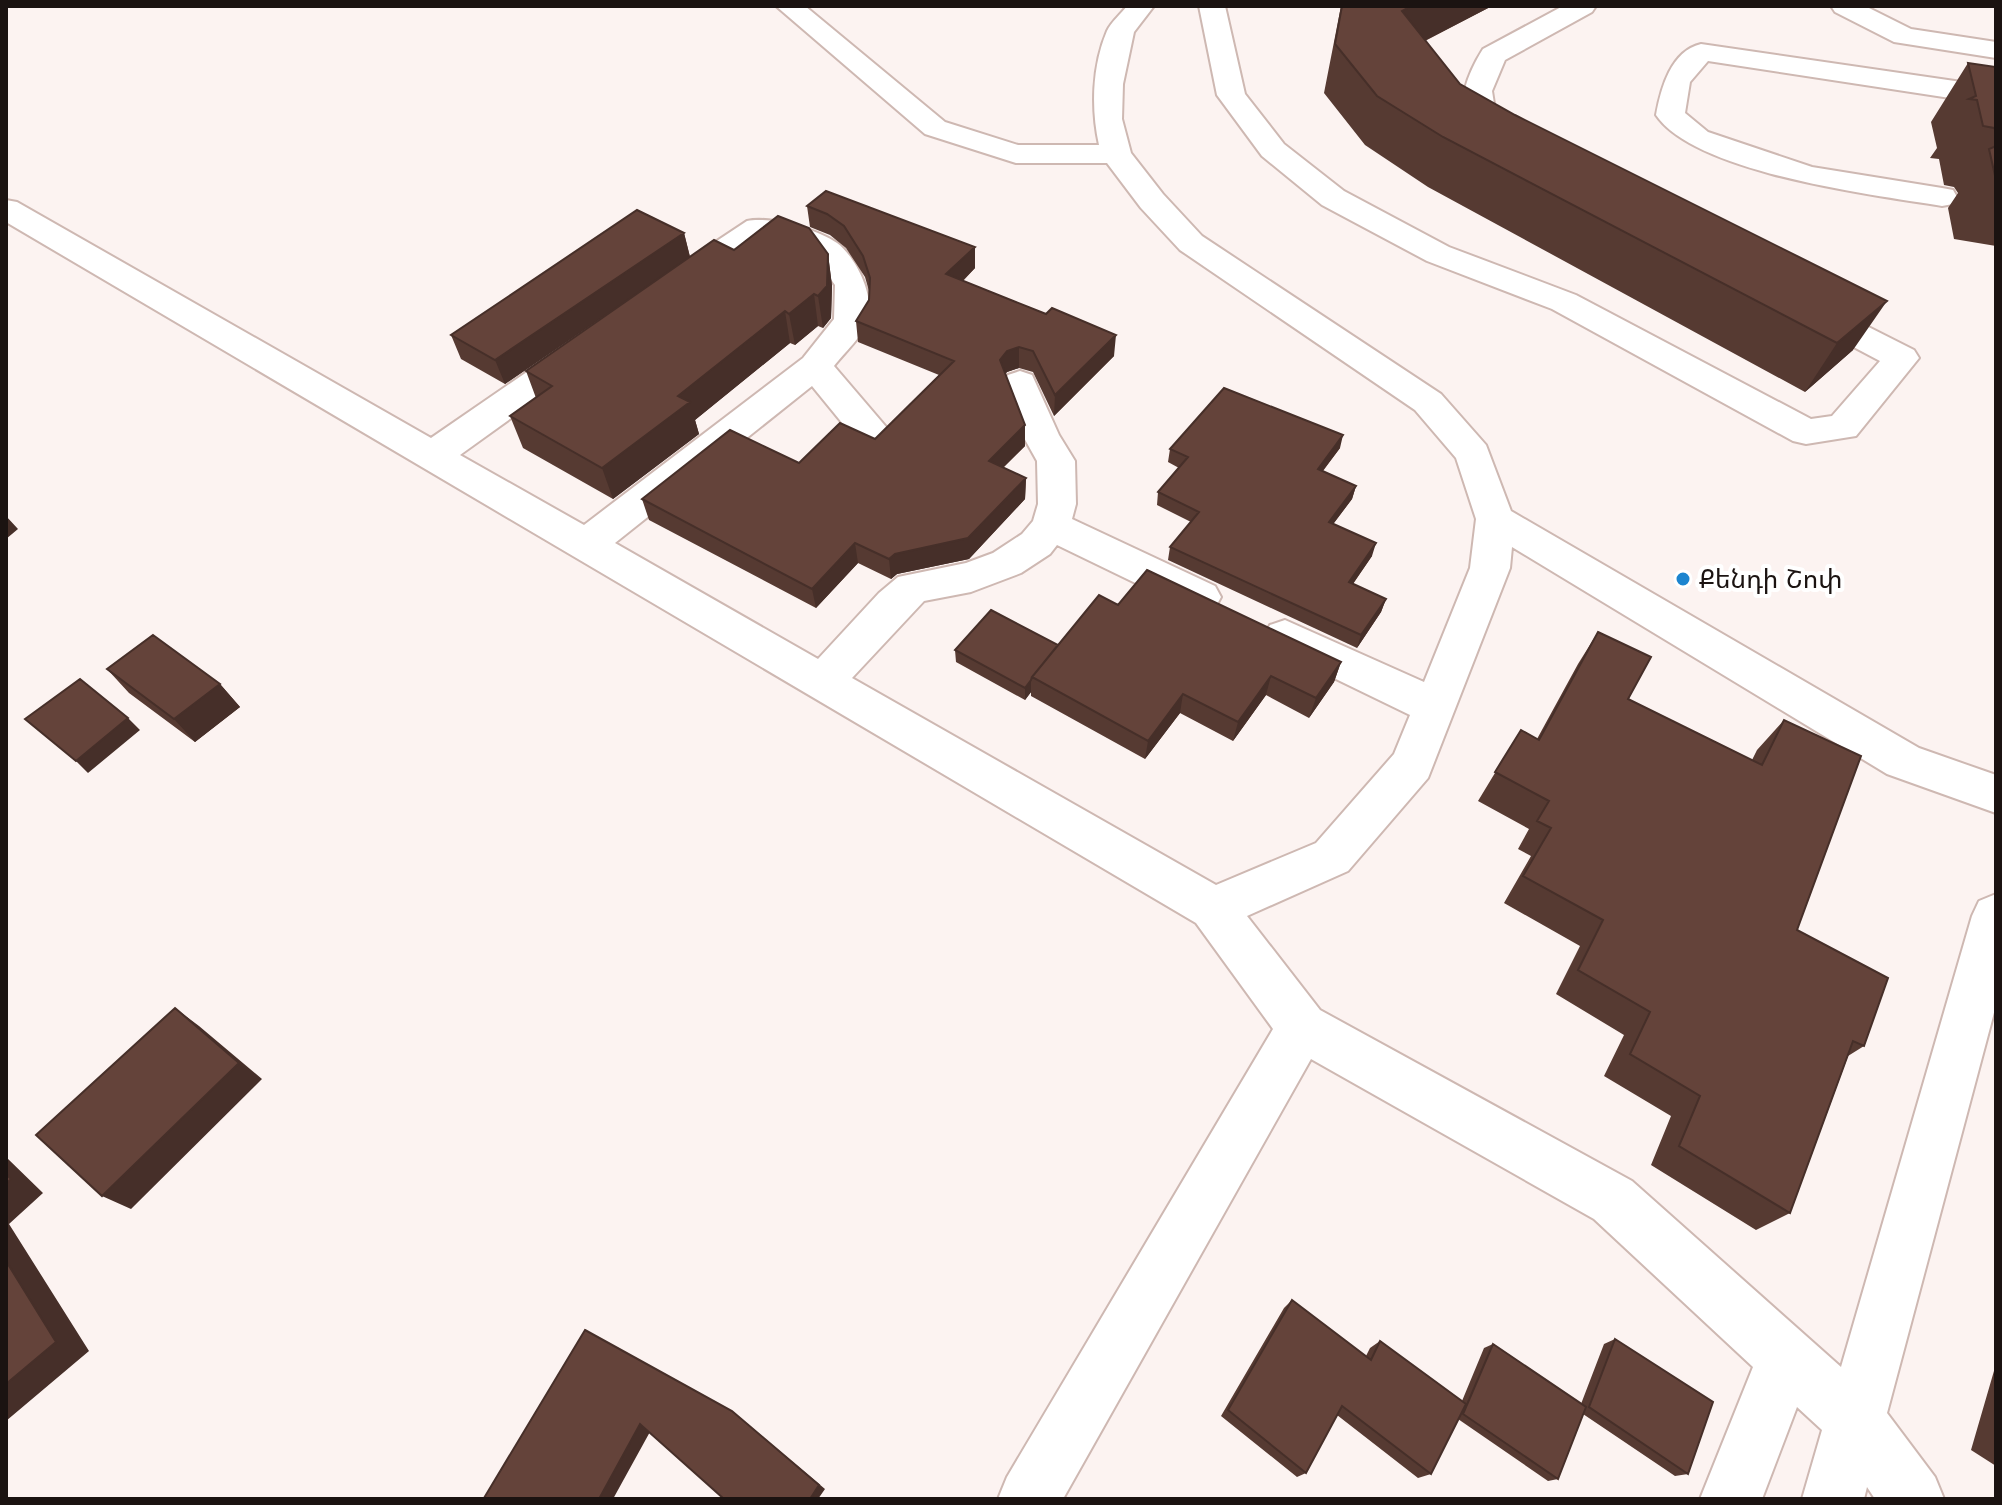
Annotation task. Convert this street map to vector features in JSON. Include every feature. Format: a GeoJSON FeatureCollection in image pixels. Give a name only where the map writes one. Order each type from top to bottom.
{"type":"FeatureCollection","features":[{"type":"Feature","properties":{"kind":"street"},"geometry":{"type":"LineString","coordinates":[[789,6],[935,128],[1016,154],[1116,154]]}},
{"type":"Feature","properties":{"kind":"street"},"geometry":{"type":"LineString","coordinates":[[1141,6],[1121,31],[1109,84],[1108,119],[1116,154],[1152,201],[1191,243],[1428,402],[1473,454],[1495,519],[1490,568],[1412,765],[1332,857],[1213,908]]}},
{"type":"Feature","properties":{"kind":"street"},"geometry":{"type":"LineString","coordinates":[[1212,6],[1231,95],[1273,150],[1333,198],[1438,254],[1564,302],[1806,432],[1843,427],[1902,358],[1790,300]]}},
{"type":"Feature","properties":{"kind":"street"},"geometry":{"type":"LineString","coordinates":[[1524,163],[1510,156],[1483,124],[1478,91],[1493,55],[1583,6]]}},
{"type":"Feature","properties":{"kind":"street"},"geometry":{"type":"LineString","coordinates":[[1844,6],[1904,36],[1996,50]]}},
{"type":"Feature","properties":{"kind":"street"},"geometry":{"type":"LineString","coordinates":[[1850,74],[1904,36]]}},
{"type":"Feature","properties":{"kind":"street"},"geometry":{"type":"LineString","coordinates":[[1942,197],[1807,175],[1698,138],[1670,115],[1676,81],[1701,52],[1996,96]]}},
{"type":"Feature","properties":{"kind":"street"},"geometry":{"type":"LineString","coordinates":[[6,209],[1213,908],[1302,1027],[1613,1200],[1855,1420],[1913,1499]]}},
{"type":"Feature","properties":{"kind":"street"},"geometry":{"type":"LineString","coordinates":[[585,545],[815,366],[851,320],[851,285],[826,250],[791,235],[758,228],[652,301]]}},
{"type":"Feature","properties":{"kind":"street"},"geometry":{"type":"LineString","coordinates":[[432,456],[613,328]]}},
{"type":"Feature","properties":{"kind":"street"},"geometry":{"type":"LineString","coordinates":[[815,366],[874,437]]}},
{"type":"Feature","properties":{"kind":"street"},"geometry":{"type":"LineString","coordinates":[[823,682],[893,604],[912,588],[971,577],[1007,563],[1036,544],[1051,526],[1057,504],[1056,461],[1041,436],[1020,383]]}},
{"type":"Feature","properties":{"kind":"street"},"geometry":{"type":"LineString","coordinates":[[1495,519],[1903,761],[1996,794]]}},
{"type":"Feature","properties":{"kind":"street"},"geometry":{"type":"LineString","coordinates":[[1051,526],[1435,707]]}},
{"type":"Feature","properties":{"kind":"street"},"geometry":{"type":"LineString","coordinates":[[1833,1499],[1996,916]]}},
{"type":"Feature","properties":{"kind":"street"},"geometry":{"type":"LineString","coordinates":[[1029,1499],[1302,1027]]}},
{"type":"Feature","properties":{"kind":"street"},"geometry":{"type":"LineString","coordinates":[[1731,1499],[1786,1357]]}},
{"type":"Feature","properties":{"kind":"building"},"geometry":{"type":"Polygon","coordinates":[[[1342,6],[1411,6],[1402,11],[1460,84],[1515,115],[1887,301],[1837,343],[1443,137],[1377,96],[1335,44],[1342,6]]]}},
{"type":"Feature","properties":{"kind":"building"},"geometry":{"type":"Polygon","coordinates":[[[1968,63],[1996,67],[1996,131],[1983,126],[1977,100],[1969,99],[1976,96],[1968,63]]]}},
{"type":"Feature","properties":{"kind":"building"},"geometry":{"type":"Polygon","coordinates":[[[1996,146],[1996,180],[1989,149],[1996,146]]]}},
{"type":"Feature","properties":{"kind":"building"},"geometry":{"type":"Polygon","coordinates":[[[826,191],[975,247],[946,274],[1046,314],[1052,308],[1116,335],[1055,395],[1033,351],[1019,347],[1007,351],[1000,360],[1025,425],[989,461],[1026,478],[968,538],[895,554],[889,559],[855,543],[812,589],[642,499],[730,430],[799,463],[840,423],[875,439],[954,361],[856,321],[869,300],[870,278],[863,256],[844,226],[827,214],[807,206],[826,191]]]}},
{"type":"Feature","properties":{"kind":"building"},"geometry":{"type":"Polygon","coordinates":[[[637,210],[684,233],[495,360],[451,335],[637,210]]]}},
{"type":"Feature","properties":{"kind":"building"},"geometry":{"type":"Polygon","coordinates":[[[778,216],[809,228],[828,254],[827,286],[818,296],[814,294],[789,314],[785,311],[678,396],[690,402],[602,468],[510,416],[552,386],[526,371],[714,240],[734,250],[778,216]]]}},
{"type":"Feature","properties":{"kind":"building"},"geometry":{"type":"Polygon","coordinates":[[[1224,388],[1343,435],[1318,469],[1356,486],[1329,522],[1376,543],[1349,582],[1386,599],[1361,635],[1170,547],[1199,512],[1158,492],[1188,457],[1170,449],[1224,388]]]}},
{"type":"Feature","properties":{"kind":"building"},"geometry":{"type":"Polygon","coordinates":[[[1147,570],[1341,662],[1316,698],[1271,676],[1238,722],[1183,694],[1148,741],[1032,677],[1099,595],[1118,605],[1147,570]]]}},
{"type":"Feature","properties":{"kind":"building"},"geometry":{"type":"Polygon","coordinates":[[[991,610],[1058,645],[1025,688],[955,650],[991,610]]]}},
{"type":"Feature","properties":{"kind":"building"},"geometry":{"type":"Polygon","coordinates":[[[1598,632],[1651,657],[1628,699],[1762,765],[1784,720],[1861,756],[1797,930],[1888,978],[1864,1046],[1853,1041],[1790,1213],[1679,1146],[1700,1096],[1630,1054],[1650,1012],[1578,970],[1603,920],[1523,876],[1551,828],[1537,821],[1549,801],[1495,772],[1521,730],[1539,740],[1598,632]]]}},
{"type":"Feature","properties":{"kind":"building"},"geometry":{"type":"Polygon","coordinates":[[[153,635],[220,684],[174,719],[107,669],[153,635]]]}},
{"type":"Feature","properties":{"kind":"building"},"geometry":{"type":"Polygon","coordinates":[[[80,679],[128,718],[76,761],[25,719],[80,679]]]}},
{"type":"Feature","properties":{"kind":"building"},"geometry":{"type":"Polygon","coordinates":[[[175,1008],[239,1063],[102,1196],[36,1135],[175,1008]]]}},
{"type":"Feature","properties":{"kind":"building"},"geometry":{"type":"Polygon","coordinates":[[[6,1261],[56,1342],[6,1384],[6,1261]]]}},
{"type":"Feature","properties":{"kind":"building"},"geometry":{"type":"Polygon","coordinates":[[[1292,1300],[1371,1360],[1380,1341],[1466,1404],[1431,1474],[1342,1406],[1306,1473],[1228,1410],[1292,1300]]]}},
{"type":"Feature","properties":{"kind":"building"},"geometry":{"type":"Polygon","coordinates":[[[585,1330],[732,1411],[819,1485],[810,1499],[724,1499],[640,1424],[599,1499],[484,1498],[585,1330]]]}},
{"type":"Feature","properties":{"kind":"building"},"geometry":{"type":"Polygon","coordinates":[[[1615,1339],[1713,1402],[1688,1474],[1589,1407],[1615,1339]]]}},
{"type":"Feature","properties":{"kind":"building"},"geometry":{"type":"Polygon","coordinates":[[[1493,1344],[1586,1407],[1558,1479],[1463,1414],[1493,1344]]]}},
{"type":"Feature","properties":{"kind":"place","name":"Քենդի Շոփ"},"geometry":{"type":"Point","coordinates":[1683,579]}}]}
